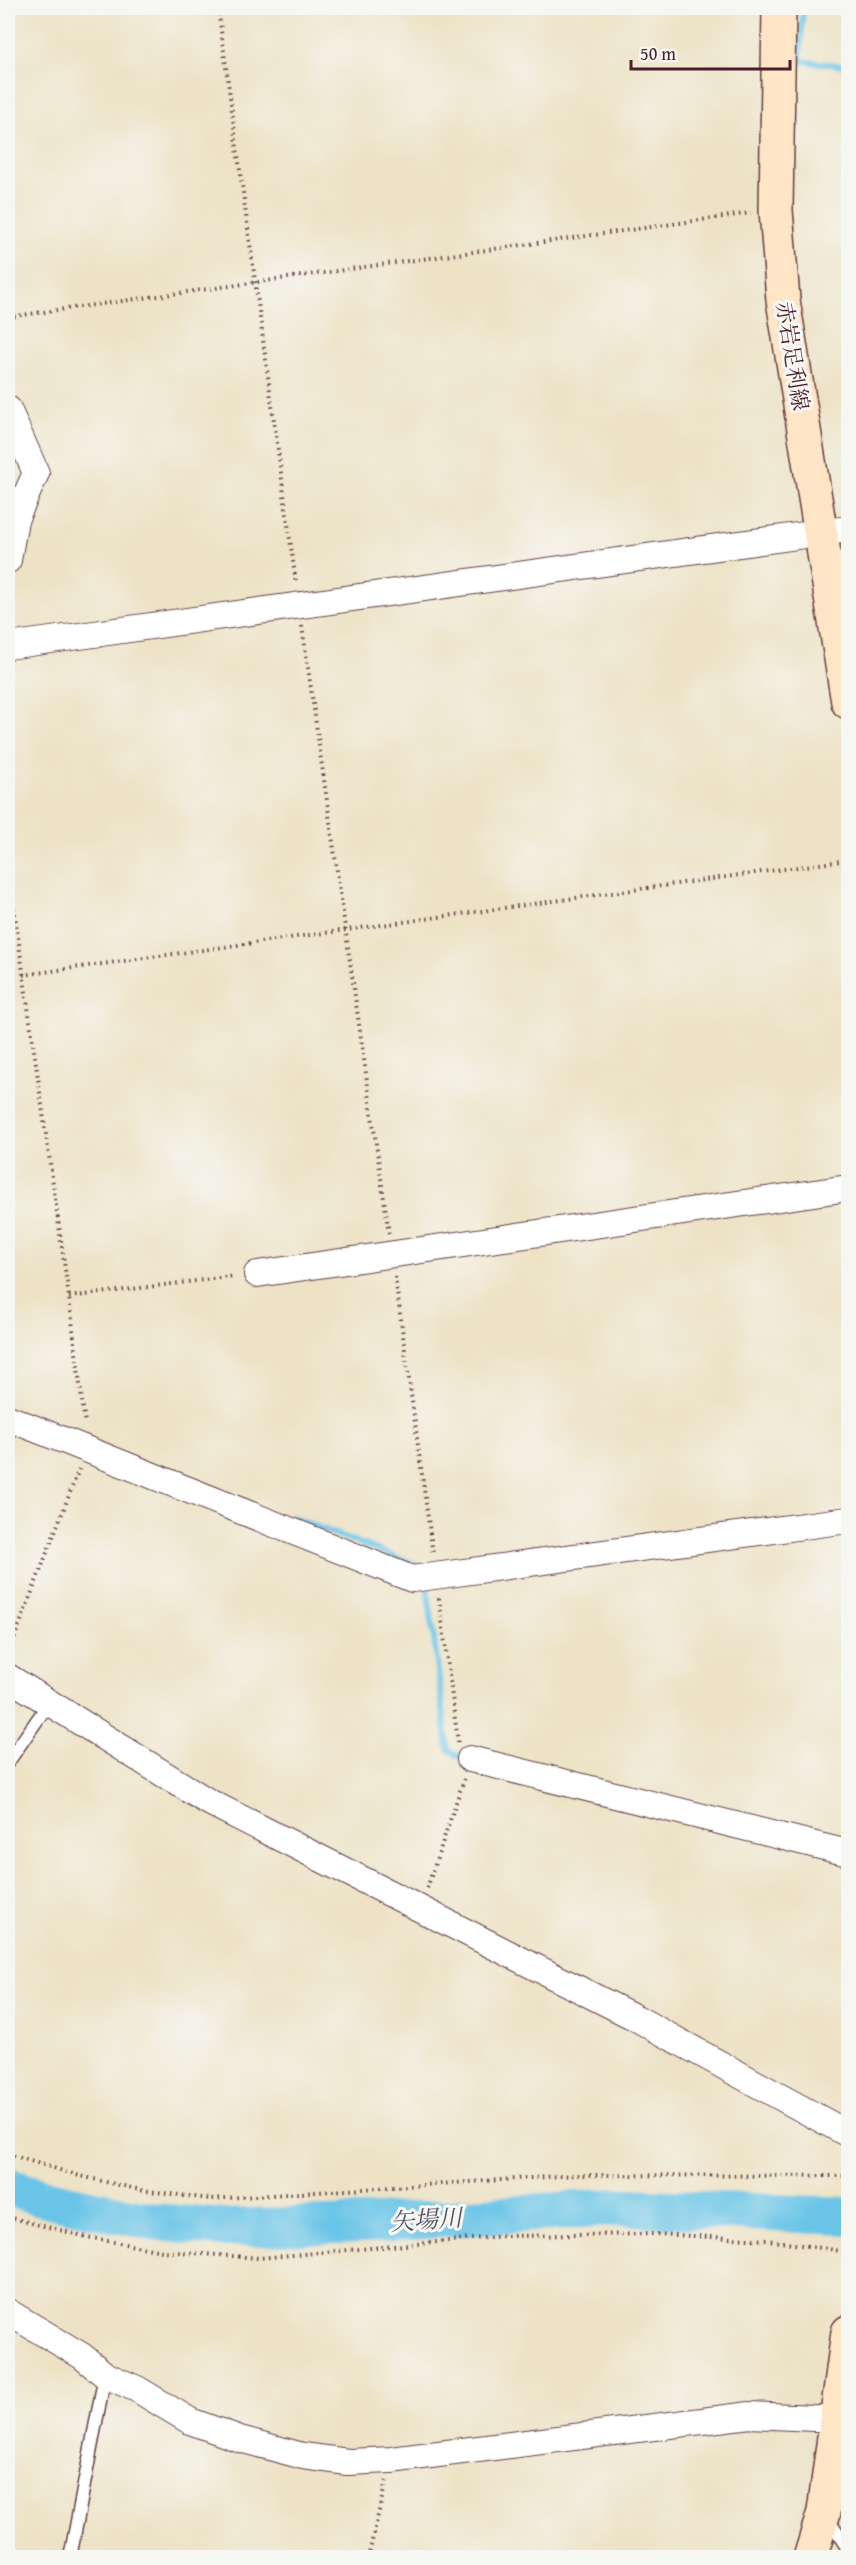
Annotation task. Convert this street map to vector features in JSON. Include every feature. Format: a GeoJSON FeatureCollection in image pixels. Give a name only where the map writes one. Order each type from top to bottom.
{"type":"FeatureCollection","features":[{"type":"Feature","properties":{"kind":"main road","name":"赤岩足利線"},"geometry":{"type":"LineString","coordinates":[[779,8],[776,210],[783,300],[836,531],[849,702]]}},
{"type":"Feature","properties":{"kind":"main road"},"geometry":{"type":"LineString","coordinates":[[810,2558],[824,2512],[849,2332]]}},
{"type":"Feature","properties":{"kind":"street"},"geometry":{"type":"LineString","coordinates":[[8,409],[36,473],[15,520],[8,560]]}},
{"type":"Feature","properties":{"kind":"street"},"geometry":{"type":"LineString","coordinates":[[8,646],[836,531]]}},
{"type":"Feature","properties":{"kind":"street"},"geometry":{"type":"LineString","coordinates":[[257,1274],[849,1188]]}},
{"type":"Feature","properties":{"kind":"street"},"geometry":{"type":"LineString","coordinates":[[8,1418],[412,1580],[849,1520]]}},
{"type":"Feature","properties":{"kind":"street"},"geometry":{"type":"LineString","coordinates":[[8,1677],[207,1801],[636,2018],[849,2134]]}},
{"type":"Feature","properties":{"kind":"street"},"geometry":{"type":"LineString","coordinates":[[470,1759],[849,1853]]}},
{"type":"Feature","properties":{"kind":"street"},"geometry":{"type":"LineString","coordinates":[[8,2312],[82,2355],[105,2375],[137,2390],[190,2421],[240,2439],[303,2456],[348,2462],[391,2460],[750,2415],[836,2419]]}},
{"type":"Feature","properties":{"kind":"lane"},"geometry":{"type":"LineString","coordinates":[[8,1762],[50,1703]]}},
{"type":"Feature","properties":{"kind":"lane"},"geometry":{"type":"LineString","coordinates":[[70,2558],[105,2375]]}},
{"type":"Feature","properties":{"kind":"lane"},"geometry":{"type":"LineString","coordinates":[[824,2512],[849,2549]]}},
{"type":"Feature","properties":{"kind":"path"},"geometry":{"type":"LineString","coordinates":[[218,8],[299,606],[347,932],[459,1748],[464,1757],[470,1759],[420,1907]]}},
{"type":"Feature","properties":{"kind":"path"},"geometry":{"type":"LineString","coordinates":[[8,317],[776,210]]}},
{"type":"Feature","properties":{"kind":"path"},"geometry":{"type":"LineString","coordinates":[[22,975],[347,932],[849,860]]}},
{"type":"Feature","properties":{"kind":"path"},"geometry":{"type":"LineString","coordinates":[[8,866],[69,1298],[87,1448],[8,1655]]}},
{"type":"Feature","properties":{"kind":"path"},"geometry":{"type":"LineString","coordinates":[[69,1298],[257,1274]]}},
{"type":"Feature","properties":{"kind":"path"},"geometry":{"type":"LineString","coordinates":[[8,2154],[76,2175],[141,2190],[210,2199],[576,2175],[849,2176]]}},
{"type":"Feature","properties":{"kind":"path"},"geometry":{"type":"LineString","coordinates":[[8,2217],[87,2237],[162,2251],[259,2258],[505,2236],[656,2234],[767,2240],[849,2252]]}},
{"type":"Feature","properties":{"kind":"path"},"geometry":{"type":"LineString","coordinates":[[368,2558],[391,2460]]}},
{"type":"Feature","properties":{"kind":"waterway"},"geometry":{"type":"LineString","coordinates":[[803,8],[800,61],[848,66]]}},
{"type":"Feature","properties":{"kind":"waterway"},"geometry":{"type":"LineString","coordinates":[[291,1517],[424,1568]]}},
{"type":"Feature","properties":{"kind":"waterway"},"geometry":{"type":"LineString","coordinates":[[427,1584],[448,1749],[463,1759]]}},
{"type":"Feature","properties":{"kind":"waterway","name":"矢場川"},"geometry":{"type":"LineString","coordinates":[[8,2187],[48,2199],[154,2222],[224,2228],[363,2224],[622,2207],[848,2216]]}}]}
